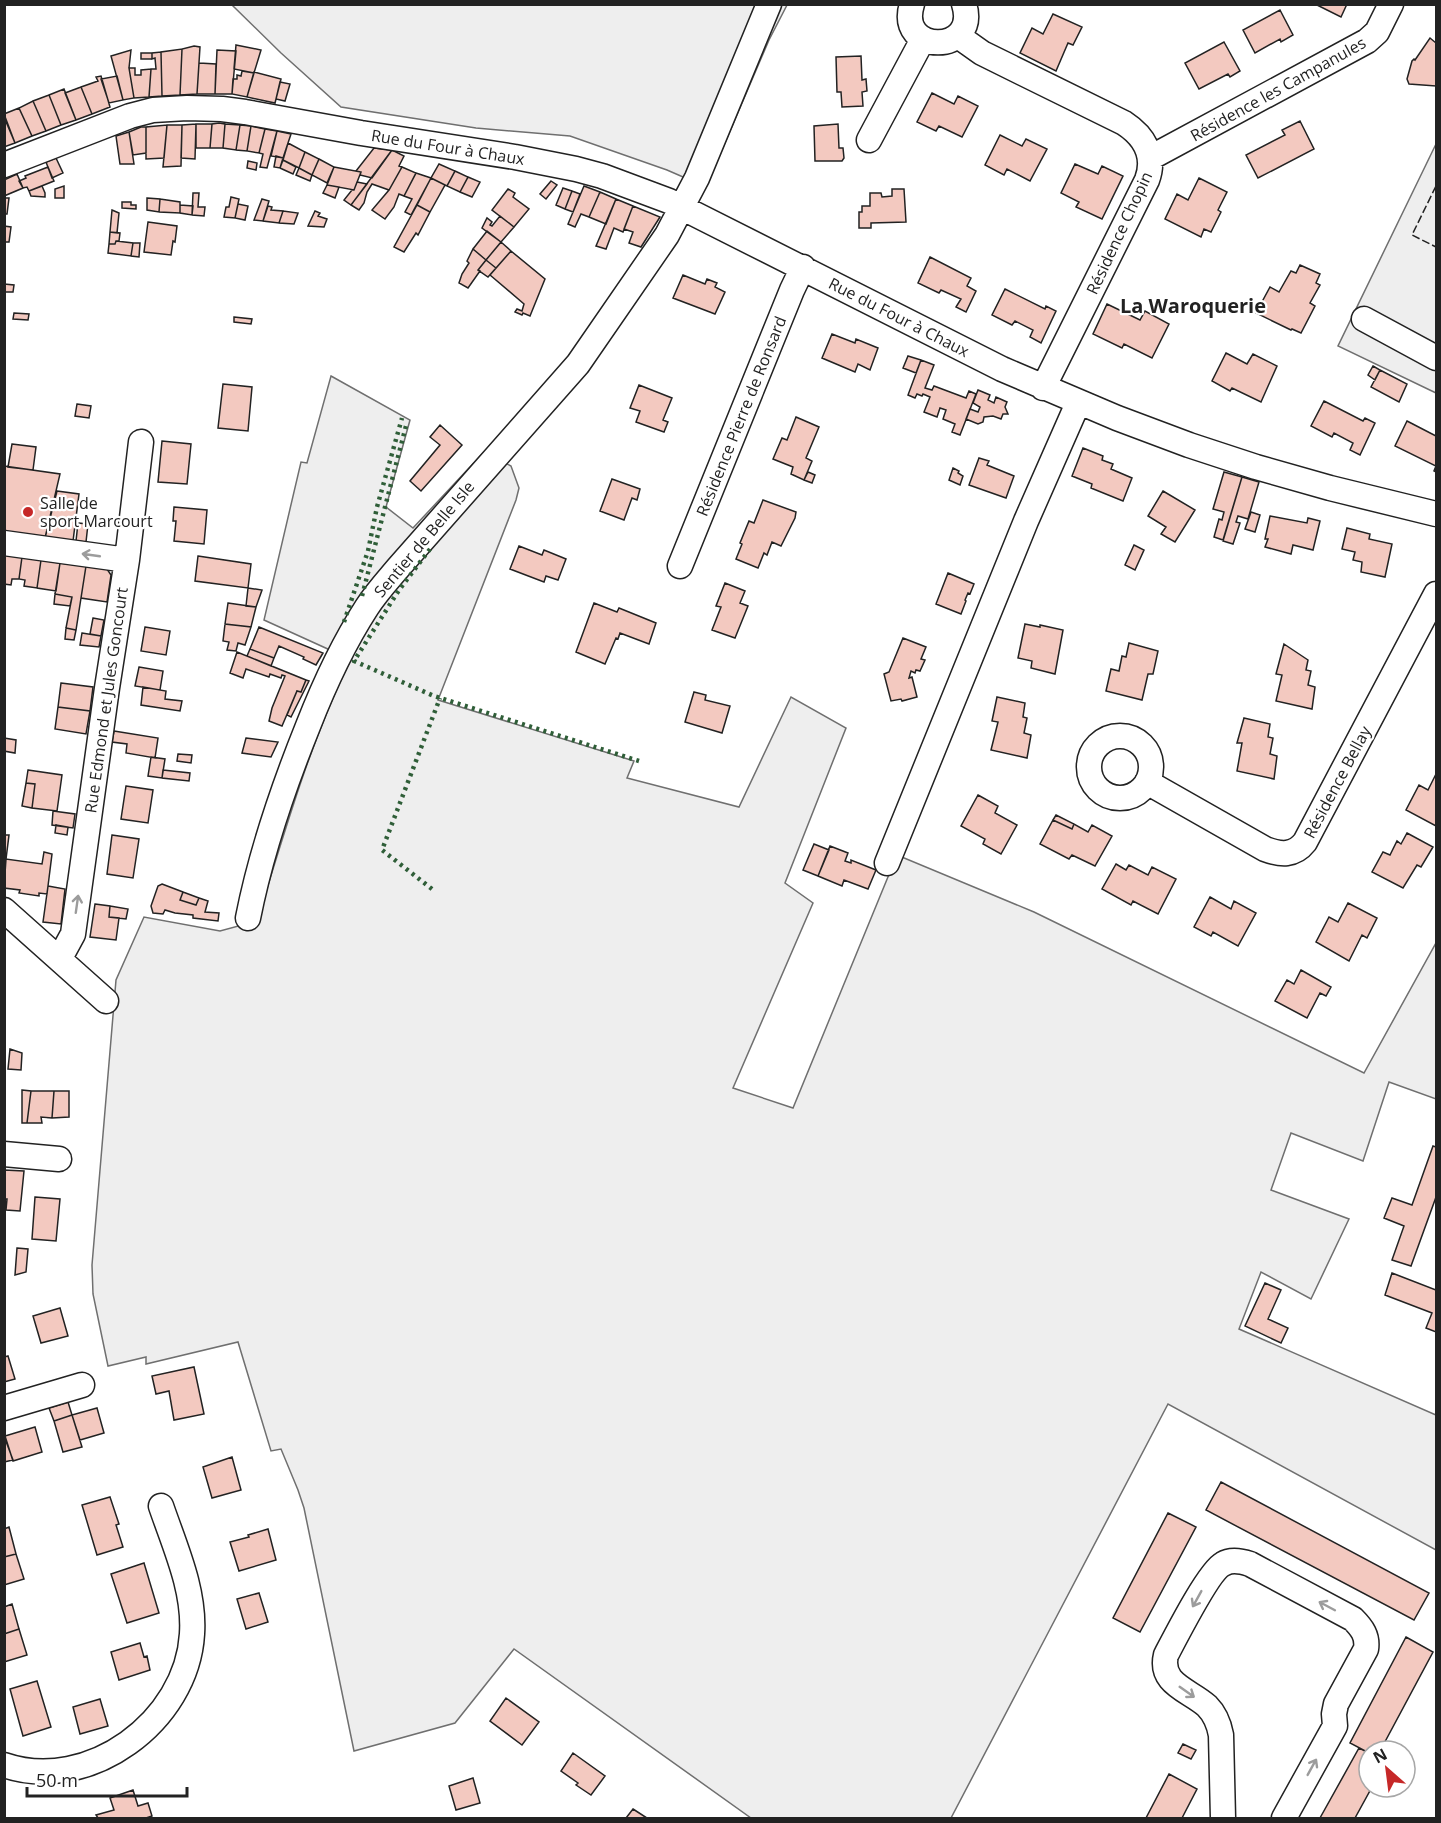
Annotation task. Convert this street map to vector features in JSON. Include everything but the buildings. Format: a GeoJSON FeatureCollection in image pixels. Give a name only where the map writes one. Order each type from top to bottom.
{"type":"FeatureCollection","features":[{"type":"Feature","properties":{"kind":"street","name":"Sentier de Belle Isle"},"geometry":{"type":"LineString","coordinates":[[248,918],[262,858],[294,760],[324,688],[361,616],[398,568],[578,364],[667,235],[697,178],[769,4]]}},
{"type":"Feature","properties":{"kind":"street"},"geometry":{"type":"LineString","coordinates":[[912,4],[910,15],[914,30],[922,39],[939,43],[951,41],[958,36],[966,22],[964,4]]}},
{"type":"Feature","properties":{"kind":"street","name":"Résidence les Campanules"},"geometry":{"type":"LineString","coordinates":[[1150,158],[1367,41],[1377,32],[1391,4]]}},
{"type":"Feature","properties":{"kind":"street","name":"Résidence Chopin"},"geometry":{"type":"LineString","coordinates":[[958,36],[982,53],[1131,128],[1149,151],[1151,166],[1147,180],[1043,388]]}},
{"type":"Feature","properties":{"kind":"street"},"geometry":{"type":"LineString","coordinates":[[868,140],[922,39]]}},
{"type":"Feature","properties":{"kind":"street","name":"Rue du Four à Chaux"},"geometry":{"type":"LineString","coordinates":[[4,165],[130,116],[153,110],[176,108],[235,111],[576,169],[602,176],[682,207],[1002,369],[1078,403],[1179,442],[1256,467],[1437,514]]}},
{"type":"Feature","properties":{"kind":"street","name":"Résidence Pierre de Ronsard"},"geometry":{"type":"LineString","coordinates":[[680,566],[803,267]]}},
{"type":"Feature","properties":{"kind":"street"},"geometry":{"type":"LineString","coordinates":[[1364,319],[1437,358]]}},
{"type":"Feature","properties":{"kind":"street"},"geometry":{"type":"LineString","coordinates":[[887,863],[1026,521],[1078,403]]}},
{"type":"Feature","properties":{"kind":"street","name":"Rue Edmond et Jules Goncourt"},"geometry":{"type":"LineString","coordinates":[[60,958],[73,934],[106,688],[127,560],[141,442]]}},
{"type":"Feature","properties":{"kind":"street"},"geometry":{"type":"LineString","coordinates":[[4,543],[127,560]]}},
{"type":"Feature","properties":{"kind":"street","name":"Résidence Bellay"},"geometry":{"type":"LineString","coordinates":[[1147,782],[1265,849],[1281,854],[1295,851],[1305,842],[1437,594]]}},
{"type":"Feature","properties":{"kind":"street"},"geometry":{"type":"LineString","coordinates":[[4,910],[106,1000]]}},
{"type":"Feature","properties":{"kind":"street"},"geometry":{"type":"LineString","coordinates":[[4,1154],[59,1158]]}},
{"type":"Feature","properties":{"kind":"street"},"geometry":{"type":"LineString","coordinates":[[4,1408],[82,1385]]}},
{"type":"Feature","properties":{"kind":"street"},"geometry":{"type":"LineString","coordinates":[[4,1765],[18,1769],[56,1770],[81,1766],[103,1758],[142,1732],[170,1700],[185,1669],[191,1646],[192,1621],[186,1583],[161,1506]]}},
{"type":"Feature","properties":{"kind":"street"},"geometry":{"type":"LineString","coordinates":[[1223,1818],[1220,1727],[1206,1705],[1172,1680],[1164,1668],[1164,1661],[1210,1576],[1221,1564],[1237,1561],[1250,1564],[1353,1619],[1362,1628],[1366,1638],[1365,1649],[1336,1704],[1335,1726],[1284,1818]]}},
{"type":"Feature","properties":{"kind":"shaded area"},"geometry":{"type":"Polygon","coordinates":[[[232,5],[787,5],[769,40],[706,187],[667,170],[570,136],[476,128],[341,107],[232,5]]]}},
{"type":"Feature","properties":{"kind":"shaded area"},"geometry":{"type":"Polygon","coordinates":[[[1436,144],[1436,393],[1338,346],[1436,144]]]}},
{"type":"Feature","properties":{"kind":"shaded area"},"geometry":{"type":"Polygon","coordinates":[[[331,376],[410,420],[386,507],[413,528],[484,452],[511,466],[519,488],[438,700],[634,761],[627,778],[739,807],[791,697],[846,728],[785,883],[813,903],[733,1088],[793,1108],[897,855],[1034,912],[1364,1073],[1436,943],[1436,1099],[1389,1082],[1363,1161],[1291,1133],[1271,1190],[1349,1219],[1311,1299],[1261,1272],[1239,1329],[1436,1415],[1436,1550],[1168,1404],[951,1818],[751,1818],[514,1649],[455,1723],[354,1751],[304,1508],[281,1449],[271,1451],[238,1342],[146,1364],[146,1357],[108,1366],[93,1294],[92,1265],[116,980],[144,917],[220,931],[257,921],[309,758],[349,663],[330,650],[264,620],[301,462],[307,463],[331,376]]]}},
{"type":"Feature","properties":{"kind":"hedge"},"geometry":{"type":"LineString","coordinates":[[344,622],[368,551],[377,507],[402,418]]}},
{"type":"Feature","properties":{"kind":"hedge"},"geometry":{"type":"LineString","coordinates":[[362,596],[407,422]]}},
{"type":"Feature","properties":{"kind":"hedge"},"geometry":{"type":"LineString","coordinates":[[430,549],[399,590],[354,661],[434,696],[639,761]]}},
{"type":"Feature","properties":{"kind":"hedge"},"geometry":{"type":"LineString","coordinates":[[432,889],[382,850],[440,698]]}},
{"type":"Feature","properties":{"kind":"fence"},"geometry":{"type":"LineString","coordinates":[[1436,186],[1412,235],[1436,247]]}},
{"type":"Feature","properties":{"kind":"place","name":"Salle de sport Marcourt"},"geometry":{"type":"Point","coordinates":[28,512]}},
{"type":"Feature","properties":{"kind":"district","name":"La Waroquerie"},"geometry":{"type":"Point","coordinates":[1193,305]}}]}
